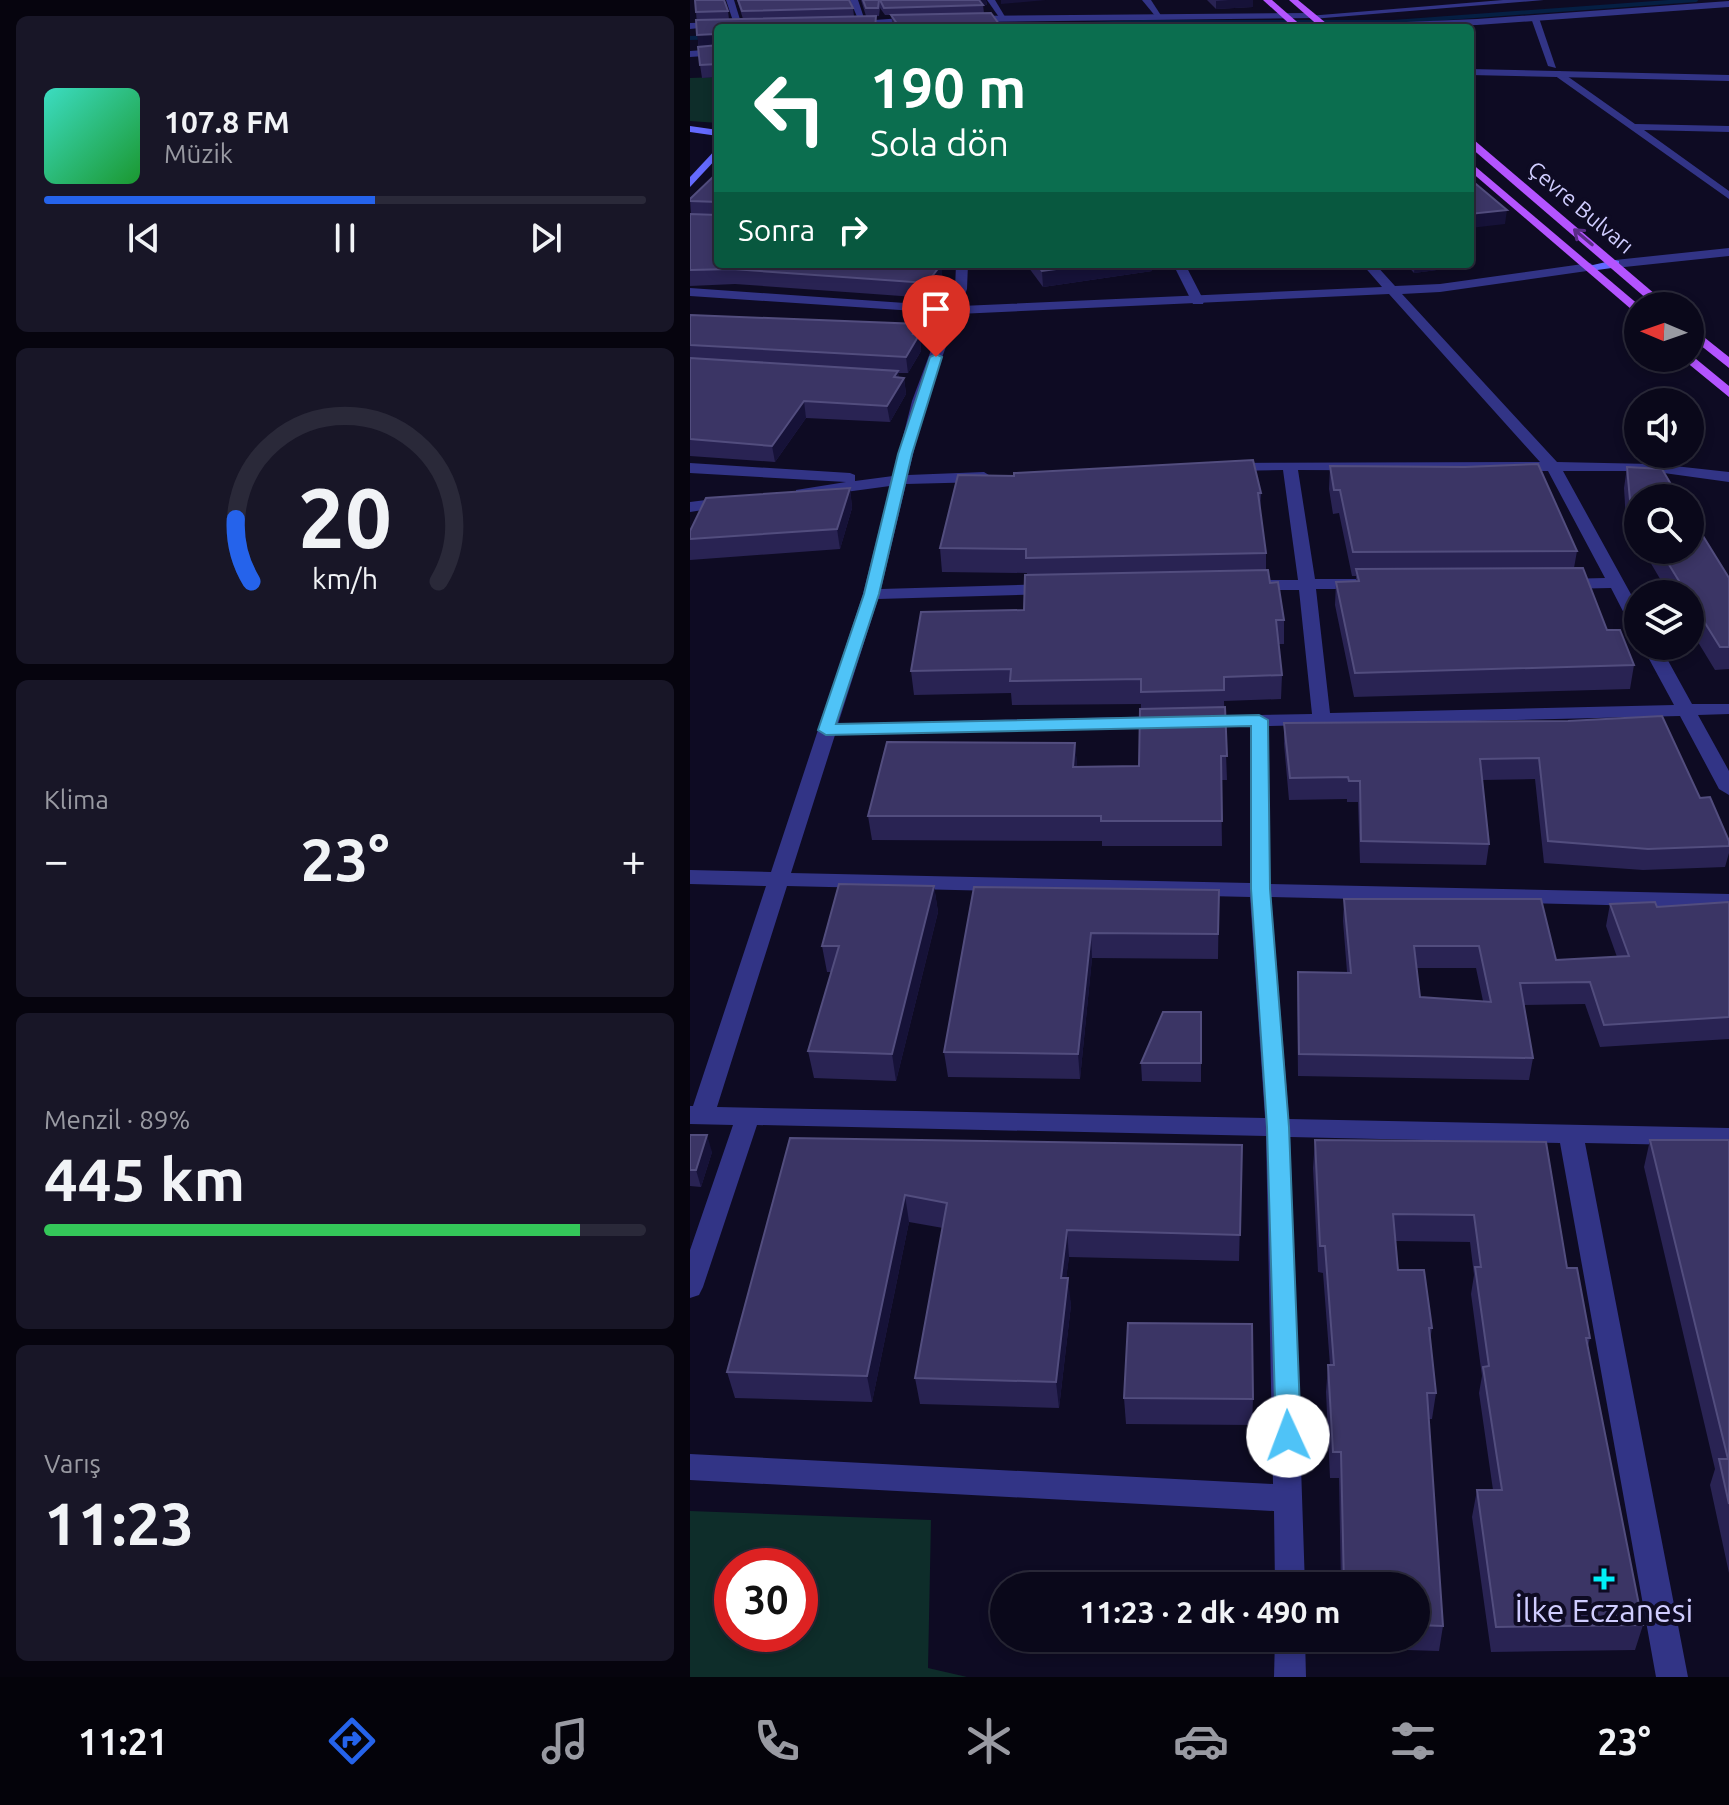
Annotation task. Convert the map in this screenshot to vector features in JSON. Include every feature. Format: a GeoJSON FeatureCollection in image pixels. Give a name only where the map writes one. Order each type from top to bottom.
{"type":"FeatureCollection","features":[{"type":"Feature","properties":{"kind":"main road"},"geometry":{"type":"LineString","coordinates":[[1267,0],[1292,22]]}},
{"type":"Feature","properties":{"kind":"main road"},"geometry":{"type":"LineString","coordinates":[[1293,0],[1320,22]]}},
{"type":"Feature","properties":{"kind":"main road"},"geometry":{"type":"LineString","coordinates":[[692,128],[714,132]]}},
{"type":"Feature","properties":{"kind":"main road","name":"Çevre Bulvarı"},"geometry":{"type":"LineString","coordinates":[[1474,145],[1647,292]]}},
{"type":"Feature","properties":{"kind":"main road"},"geometry":{"type":"LineString","coordinates":[[696,155],[714,149]]}},
{"type":"Feature","properties":{"kind":"main road"},"geometry":{"type":"LineString","coordinates":[[690,184],[714,153]]}},
{"type":"Feature","properties":{"kind":"main road","name":"Çevre Bulvarı"},"geometry":{"type":"LineString","coordinates":[[1474,168],[1624,298]]}},
{"type":"Feature","properties":{"kind":"main road"},"geometry":{"type":"LineString","coordinates":[[1590,267],[1615,264]]}},
{"type":"Feature","properties":{"kind":"main road"},"geometry":{"type":"LineString","coordinates":[[1704,342],[1729,364]]}},
{"type":"Feature","properties":{"kind":"main road"},"geometry":{"type":"LineString","coordinates":[[1704,371],[1729,393]]}},
{"type":"Feature","properties":{"kind":"street"},"geometry":{"type":"LineString","coordinates":[[730,0],[739,24],[755,24]]}},
{"type":"Feature","properties":{"kind":"street"},"geometry":{"type":"LineString","coordinates":[[854,0],[863,22]]}},
{"type":"Feature","properties":{"kind":"street"},"geometry":{"type":"LineString","coordinates":[[991,0],[1004,18]]}},
{"type":"Feature","properties":{"kind":"street"},"geometry":{"type":"LineString","coordinates":[[1146,0],[1159,15]]}},
{"type":"Feature","properties":{"kind":"street"},"geometry":{"type":"LineString","coordinates":[[956,19],[1159,15],[1320,22],[1540,0]]}},
{"type":"Feature","properties":{"kind":"street"},"geometry":{"type":"LineString","coordinates":[[1415,24],[1729,4]]}},
{"type":"Feature","properties":{"kind":"street"},"geometry":{"type":"LineString","coordinates":[[1535,18],[1555,69],[1729,196]]}},
{"type":"Feature","properties":{"kind":"street"},"geometry":{"type":"LineString","coordinates":[[848,22],[924,20]]}},
{"type":"Feature","properties":{"kind":"street"},"geometry":{"type":"LineString","coordinates":[[690,26],[714,25]]}},
{"type":"Feature","properties":{"kind":"street"},"geometry":{"type":"LineString","coordinates":[[690,54],[714,52]]}},
{"type":"Feature","properties":{"kind":"street"},"geometry":{"type":"LineString","coordinates":[[1474,66],[1729,78]]}},
{"type":"Feature","properties":{"kind":"street"},"geometry":{"type":"LineString","coordinates":[[1474,72],[1729,67]]}},
{"type":"Feature","properties":{"kind":"street"},"geometry":{"type":"LineString","coordinates":[[1631,127],[1729,129]]}},
{"type":"Feature","properties":{"kind":"street"},"geometry":{"type":"LineString","coordinates":[[1615,264],[1729,252]]}},
{"type":"Feature","properties":{"kind":"street"},"geometry":{"type":"LineString","coordinates":[[690,292],[953,310],[1440,288],[1590,267]]}},
{"type":"Feature","properties":{"kind":"street"},"geometry":{"type":"LineString","coordinates":[[962,268],[961,289],[927,381],[898,480],[871,594],[781,879],[696,1116],[1729,1137]]}},
{"type":"Feature","properties":{"kind":"street"},"geometry":{"type":"LineString","coordinates":[[1181,268],[1198,301]]}},
{"type":"Feature","properties":{"kind":"street"},"geometry":{"type":"LineString","coordinates":[[1372,268],[1554,468],[1624,596]]}},
{"type":"Feature","properties":{"kind":"street"},"geometry":{"type":"LineString","coordinates":[[911,380],[927,381]]}},
{"type":"Feature","properties":{"kind":"street"},"geometry":{"type":"LineString","coordinates":[[1704,463],[1729,461]]}},
{"type":"Feature","properties":{"kind":"street"},"geometry":{"type":"LineString","coordinates":[[1290,465],[1322,721]]}},
{"type":"Feature","properties":{"kind":"street"},"geometry":{"type":"LineString","coordinates":[[1212,468],[1290,465],[1624,467]]}},
{"type":"Feature","properties":{"kind":"street"},"geometry":{"type":"LineString","coordinates":[[690,468],[898,480],[1008,476]]}},
{"type":"Feature","properties":{"kind":"street"},"geometry":{"type":"LineString","coordinates":[[1655,468],[1729,477]]}},
{"type":"Feature","properties":{"kind":"street"},"geometry":{"type":"LineString","coordinates":[[779,496],[898,480]]}},
{"type":"Feature","properties":{"kind":"street"},"geometry":{"type":"LineString","coordinates":[[692,510],[751,499]]}},
{"type":"Feature","properties":{"kind":"street"},"geometry":{"type":"LineString","coordinates":[[1539,584],[1617,583]]}},
{"type":"Feature","properties":{"kind":"street"},"geometry":{"type":"LineString","coordinates":[[1230,585],[1385,584]]}},
{"type":"Feature","properties":{"kind":"street"},"geometry":{"type":"LineString","coordinates":[[871,594],[1074,589]]}},
{"type":"Feature","properties":{"kind":"street"},"geometry":{"type":"LineString","coordinates":[[1659,660],[1729,789]]}},
{"type":"Feature","properties":{"kind":"street"},"geometry":{"type":"LineString","coordinates":[[826,730],[1322,721],[1729,709]]}},
{"type":"Feature","properties":{"kind":"street"},"geometry":{"type":"LineString","coordinates":[[1259,720],[1260,889],[1278,1127],[1290,1572]]}},
{"type":"Feature","properties":{"kind":"street"},"geometry":{"type":"LineString","coordinates":[[690,877],[1729,901]]}},
{"type":"Feature","properties":{"kind":"street"},"geometry":{"type":"LineString","coordinates":[[690,1287],[748,1117]]}},
{"type":"Feature","properties":{"kind":"street"},"geometry":{"type":"LineString","coordinates":[[1571,1135],[1672,1677]]}},
{"type":"Feature","properties":{"kind":"street"},"geometry":{"type":"LineString","coordinates":[[690,1467],[1290,1498]]}},
{"type":"Feature","properties":{"kind":"street"},"geometry":{"type":"LineString","coordinates":[[1290,1652],[1290,1677]]}},
{"type":"Feature","properties":{"kind":"green space"},"geometry":{"type":"Polygon","coordinates":[[[714,77],[714,123],[690,121],[690,78],[714,77]]]}},
{"type":"Feature","properties":{"kind":"green space"},"geometry":{"type":"Polygon","coordinates":[[[690,1511],[931,1520],[928,1668],[967,1677],[690,1677],[690,1511]]]}},
{"type":"Feature","properties":{"kind":"building"},"geometry":{"type":"Polygon","coordinates":[[[695,0],[724,0],[728,11],[696,12],[695,0]]]}},
{"type":"Feature","properties":{"kind":"building"},"geometry":{"type":"Polygon","coordinates":[[[738,0],[849,0],[853,8],[742,11],[738,0]]]}},
{"type":"Feature","properties":{"kind":"building"},"geometry":{"type":"Polygon","coordinates":[[[863,0],[879,0],[878,8],[866,8],[863,0]]]}},
{"type":"Feature","properties":{"kind":"building"},"geometry":{"type":"Polygon","coordinates":[[[880,0],[979,0],[983,5],[884,8],[880,0]]]}},
{"type":"Feature","properties":{"kind":"building"},"geometry":{"type":"Polygon","coordinates":[[[991,13],[999,24],[897,24],[891,15],[991,13]]]}},
{"type":"Feature","properties":{"kind":"building"},"geometry":{"type":"Polygon","coordinates":[[[876,16],[875,24],[714,24],[714,34],[697,35],[696,20],[876,16]]]}},
{"type":"Feature","properties":{"kind":"building"},"geometry":{"type":"Polygon","coordinates":[[[714,45],[714,64],[700,65],[698,47],[714,45]]]}},
{"type":"Feature","properties":{"kind":"building"},"geometry":{"type":"Polygon","coordinates":[[[714,176],[714,202],[690,199],[714,176]]]}},
{"type":"Feature","properties":{"kind":"building"},"geometry":{"type":"Polygon","coordinates":[[[1474,182],[1507,210],[1474,214],[1474,182]]]}},
{"type":"Feature","properties":{"kind":"building"},"geometry":{"type":"Polygon","coordinates":[[[690,214],[714,215],[714,268],[938,268],[927,283],[732,269],[690,270],[690,214]]]}},
{"type":"Feature","properties":{"kind":"building"},"geometry":{"type":"Polygon","coordinates":[[[690,315],[919,324],[913,334],[919,335],[906,357],[690,345],[690,315]]]}},
{"type":"Feature","properties":{"kind":"building"},"geometry":{"type":"Polygon","coordinates":[[[690,358],[898,371],[894,377],[904,378],[887,406],[804,401],[772,446],[690,439],[690,358]]]}},
{"type":"Feature","properties":{"kind":"building"},"geometry":{"type":"Polygon","coordinates":[[[1253,460],[1261,493],[1258,493],[1266,553],[1026,558],[1026,549],[940,548],[958,475],[1014,476],[1014,473],[1253,460]]]}},
{"type":"Feature","properties":{"kind":"building"},"geometry":{"type":"Polygon","coordinates":[[[1538,464],[1577,551],[1353,552],[1340,490],[1334,490],[1330,466],[1465,467],[1538,464]]]}},
{"type":"Feature","properties":{"kind":"building"},"geometry":{"type":"Polygon","coordinates":[[[1627,468],[1662,469],[1671,484],[1629,484],[1627,468]]]}},
{"type":"Feature","properties":{"kind":"building"},"geometry":{"type":"Polygon","coordinates":[[[850,488],[837,529],[690,539],[690,531],[706,498],[850,488]]]}},
{"type":"Feature","properties":{"kind":"building"},"geometry":{"type":"Polygon","coordinates":[[[1704,538],[1729,578],[1729,647],[1720,647],[1704,621],[1704,580],[1678,580],[1669,564],[1704,564],[1704,538]]]}},
{"type":"Feature","properties":{"kind":"building"},"geometry":{"type":"Polygon","coordinates":[[[1583,568],[1607,630],[1620,630],[1624,640],[1624,660],[1632,660],[1634,665],[1355,673],[1336,582],[1359,581],[1356,569],[1583,568]]]}},
{"type":"Feature","properties":{"kind":"building"},"geometry":{"type":"Polygon","coordinates":[[[1268,570],[1270,583],[1278,582],[1284,620],[1276,620],[1282,675],[1224,677],[1224,690],[1141,692],[1141,679],[1010,681],[1011,669],[911,671],[921,612],[1024,610],[1025,575],[1268,570]]]}},
{"type":"Feature","properties":{"kind":"building"},"geometry":{"type":"Polygon","coordinates":[[[1225,707],[1227,756],[1221,756],[1222,821],[1101,821],[1101,816],[868,816],[887,742],[1075,743],[1073,767],[1139,766],[1140,709],[1225,707]]]}},
{"type":"Feature","properties":{"kind":"building"},"geometry":{"type":"Polygon","coordinates":[[[1662,716],[1700,798],[1710,797],[1729,846],[1648,849],[1548,841],[1539,758],[1480,759],[1489,844],[1361,841],[1360,781],[1349,781],[1348,777],[1290,778],[1284,723],[1568,721],[1662,716]]]}},
{"type":"Feature","properties":{"kind":"building"},"geometry":{"type":"Polygon","coordinates":[[[839,884],[934,886],[892,1054],[808,1051],[839,946],[822,946],[839,884]]]}},
{"type":"Feature","properties":{"kind":"building"},"geometry":{"type":"Polygon","coordinates":[[[974,887],[1219,890],[1218,934],[1091,933],[1078,1054],[944,1052],[974,887]]]}},
{"type":"Feature","properties":{"kind":"building"},"geometry":{"type":"Polygon","coordinates":[[[1344,899],[1541,899],[1556,960],[1629,956],[1610,904],[1655,902],[1657,907],[1729,902],[1729,1017],[1604,1025],[1590,982],[1520,983],[1533,1058],[1299,1054],[1298,972],[1351,973],[1344,899]],[[1414,946],[1420,997],[1491,1002],[1479,946],[1414,946]]]}},
{"type":"Feature","properties":{"kind":"building"},"geometry":{"type":"Polygon","coordinates":[[[1163,1012],[1201,1012],[1201,1063],[1141,1063],[1163,1012]]]}},
{"type":"Feature","properties":{"kind":"building"},"geometry":{"type":"Polygon","coordinates":[[[690,1135],[707,1135],[696,1170],[690,1170],[690,1135]]]}},
{"type":"Feature","properties":{"kind":"building"},"geometry":{"type":"Polygon","coordinates":[[[790,1138],[1242,1145],[1240,1235],[1067,1230],[1061,1278],[1068,1278],[1056,1382],[915,1378],[947,1203],[905,1195],[867,1376],[727,1372],[790,1138]]]}},
{"type":"Feature","properties":{"kind":"building"},"geometry":{"type":"Polygon","coordinates":[[[1315,1140],[1546,1142],[1567,1268],[1577,1268],[1590,1338],[1586,1338],[1643,1625],[1496,1627],[1477,1490],[1502,1490],[1483,1367],[1489,1366],[1475,1267],[1481,1267],[1474,1215],[1393,1214],[1398,1270],[1424,1270],[1432,1328],[1429,1328],[1436,1393],[1427,1393],[1443,1626],[1430,1626],[1430,1572],[1344,1572],[1341,1452],[1333,1452],[1328,1365],[1334,1365],[1325,1246],[1320,1246],[1315,1140]]]}},
{"type":"Feature","properties":{"kind":"building"},"geometry":{"type":"Polygon","coordinates":[[[1650,1140],[1729,1140],[1729,1504],[1719,1459],[1728,1459],[1650,1140]]]}},
{"type":"Feature","properties":{"kind":"building"},"geometry":{"type":"Polygon","coordinates":[[[1128,1323],[1252,1324],[1253,1399],[1124,1398],[1128,1323]]]}},
{"type":"Feature","properties":{"kind":"waterway"},"geometry":{"type":"LineString","coordinates":[[1082,24],[1393,22],[1696,0]]}},
{"type":"Feature","properties":{"kind":"waterway"},"geometry":{"type":"LineString","coordinates":[[690,38],[714,37]]}},
{"type":"Feature","properties":{"kind":"place","name":"İlke Eczanesi"},"geometry":{"type":"Point","coordinates":[1604,1579]}},
{"type":"Feature","properties":{"kind":"route"},"geometry":{"type":"LineString","coordinates":[[936,357],[919,401],[871,594],[826,730],[1259,720],[1260,889],[1278,1127],[1288,1436]]}}]}
